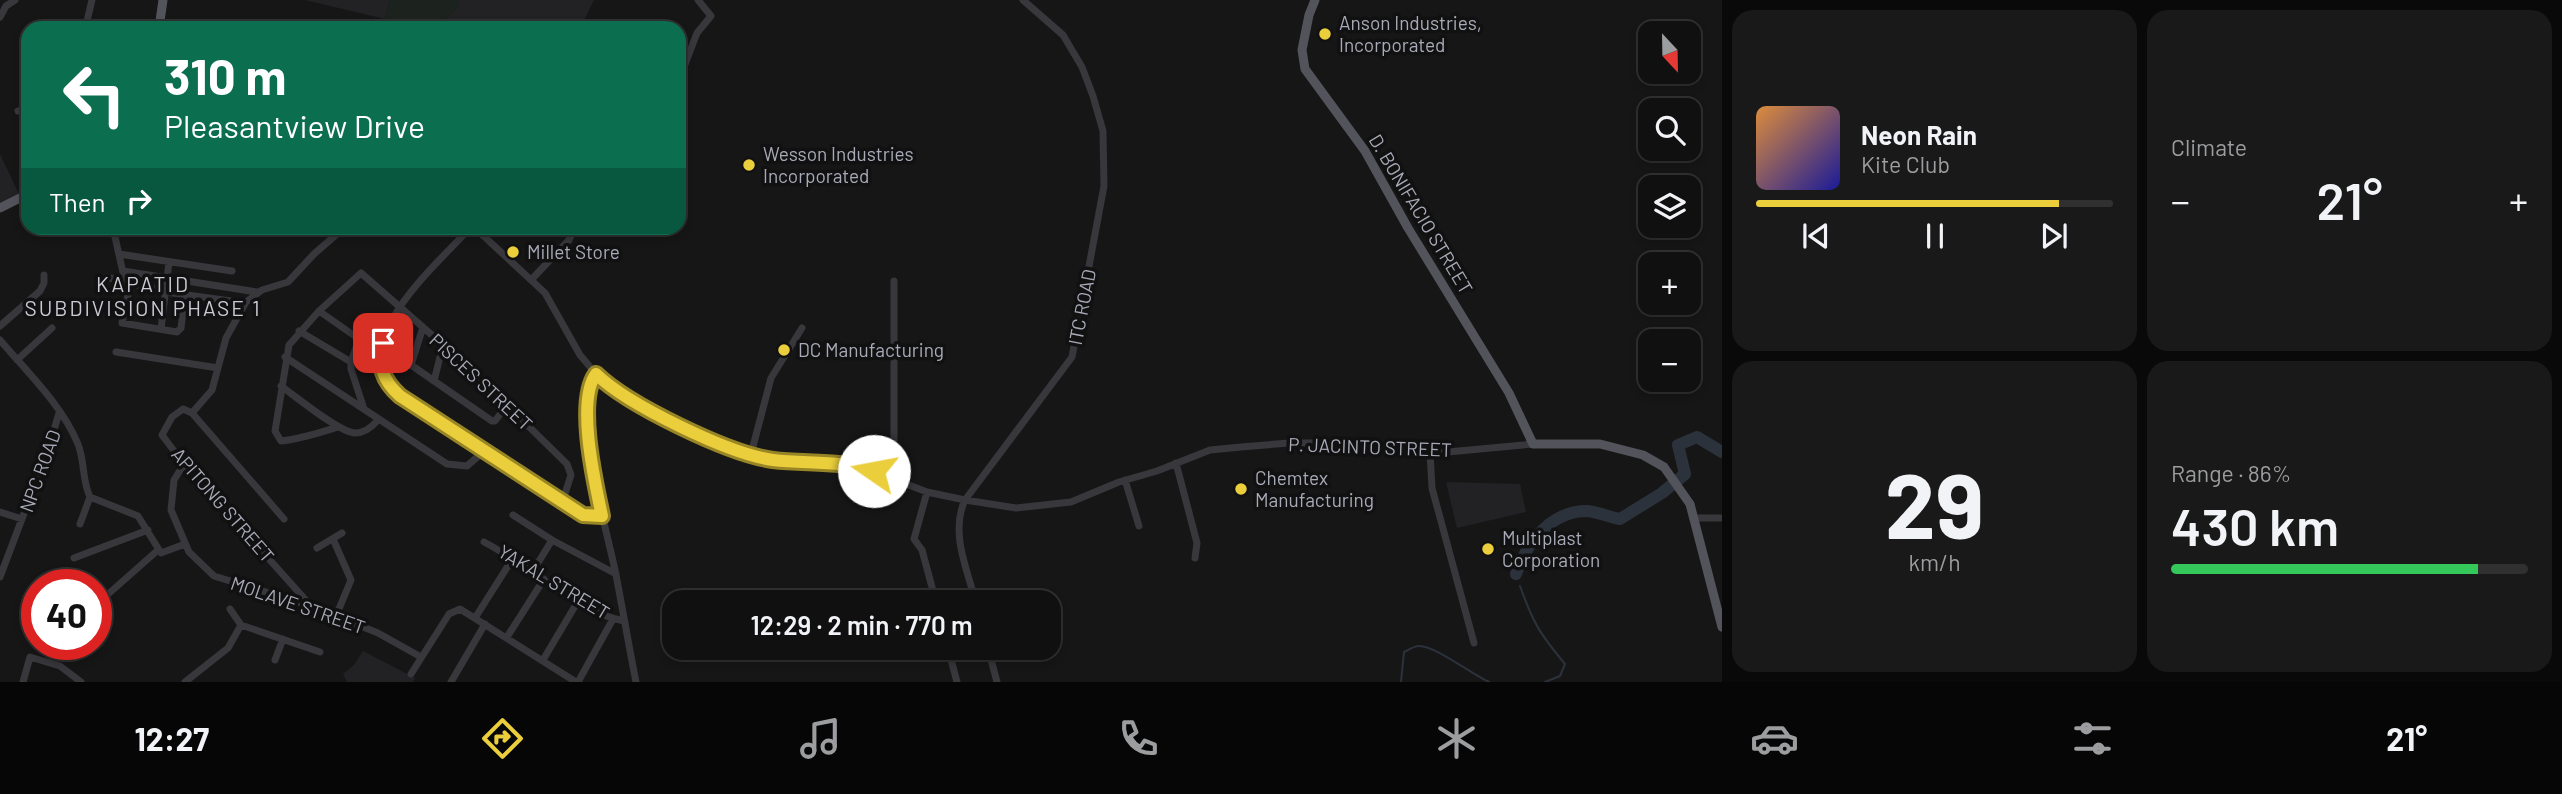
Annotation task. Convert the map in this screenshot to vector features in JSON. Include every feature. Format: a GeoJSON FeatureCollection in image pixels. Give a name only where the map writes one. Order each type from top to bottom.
{"type":"FeatureCollection","features":[{"type":"Feature","properties":{"kind":"main road"},"geometry":{"type":"LineString","coordinates":[[160,21],[163,0]]}},
{"type":"Feature","properties":{"kind":"main road","name":"D. BONIFACIO STREET"},"geometry":{"type":"LineString","coordinates":[[1315,0],[1302,50],[1305,69],[1366,151],[1408,228],[1509,393],[1533,444]]}},
{"type":"Feature","properties":{"kind":"main road"},"geometry":{"type":"LineString","coordinates":[[0,208],[21,198]]}},
{"type":"Feature","properties":{"kind":"main road"},"geometry":{"type":"LineString","coordinates":[[1533,444],[1600,444],[1630,451],[1664,467],[1690,504],[1722,627]]}},
{"type":"Feature","properties":{"kind":"street"},"geometry":{"type":"LineString","coordinates":[[0,17],[6,6],[15,0]]}},
{"type":"Feature","properties":{"kind":"street"},"geometry":{"type":"LineString","coordinates":[[87,20],[92,0]]}},
{"type":"Feature","properties":{"kind":"street"},"geometry":{"type":"LineString","coordinates":[[686,62],[697,33],[711,18],[710,13],[698,0]]}},
{"type":"Feature","properties":{"kind":"street","name":"ITC ROAD"},"geometry":{"type":"LineString","coordinates":[[973,590],[959,539],[961,509],[1072,357],[1104,186],[1102,131],[1082,67],[1063,35],[1023,0]]}},
{"type":"Feature","properties":{"kind":"street"},"geometry":{"type":"LineString","coordinates":[[115,235],[127,284],[127,306],[123,323],[180,331],[185,295]]}},
{"type":"Feature","properties":{"kind":"street"},"geometry":{"type":"LineString","coordinates":[[284,519],[192,413],[212,390],[226,338],[245,303],[258,292],[288,282],[336,235]]}},
{"type":"Feature","properties":{"kind":"street"},"geometry":{"type":"LineString","coordinates":[[467,235],[400,307],[386,333],[381,352],[382,372],[400,396],[483,452],[583,515],[602,516]]}},
{"type":"Feature","properties":{"kind":"street","name":"P. JACINTO STREET"},"geometry":{"type":"LineString","coordinates":[[481,235],[532,279],[550,301],[576,348],[596,374],[624,395],[727,447],[774,460],[854,464],[928,492],[965,500],[1027,508],[1071,502],[1210,450],[1289,443],[1374,444],[1430,452],[1533,444]]}},
{"type":"Feature","properties":{"kind":"street"},"geometry":{"type":"LineString","coordinates":[[532,279],[572,235]]}},
{"type":"Feature","properties":{"kind":"street"},"geometry":{"type":"LineString","coordinates":[[119,254],[232,271]]}},
{"type":"Feature","properties":{"kind":"street"},"geometry":{"type":"LineString","coordinates":[[161,329],[169,262]]}},
{"type":"Feature","properties":{"kind":"street"},"geometry":{"type":"LineString","coordinates":[[123,271],[258,292]]}},
{"type":"Feature","properties":{"kind":"street","name":"PISCES STREET"},"geometry":{"type":"LineString","coordinates":[[319,311],[361,273],[443,345],[570,467],[571,475],[562,503]]}},
{"type":"Feature","properties":{"kind":"street"},"geometry":{"type":"LineString","coordinates":[[0,326],[40,291],[44,275]]}},
{"type":"Feature","properties":{"kind":"street"},"geometry":{"type":"LineString","coordinates":[[106,277],[166,292],[245,303]]}},
{"type":"Feature","properties":{"kind":"street"},"geometry":{"type":"LineString","coordinates":[[894,281],[894,478]]}},
{"type":"Feature","properties":{"kind":"street"},"geometry":{"type":"LineString","coordinates":[[127,306],[163,312]]}},
{"type":"Feature","properties":{"kind":"street"},"geometry":{"type":"LineString","coordinates":[[338,427],[305,438],[281,441],[275,431],[289,345],[319,311],[359,339],[351,362],[364,410]]}},
{"type":"Feature","properties":{"kind":"street"},"geometry":{"type":"LineString","coordinates":[[423,327],[411,365],[492,421],[495,421],[507,405]]}},
{"type":"Feature","properties":{"kind":"street"},"geometry":{"type":"LineString","coordinates":[[17,360],[52,328]]}},
{"type":"Feature","properties":{"kind":"street"},"geometry":{"type":"LineString","coordinates":[[751,454],[771,378],[802,328]]}},
{"type":"Feature","properties":{"kind":"street"},"geometry":{"type":"LineString","coordinates":[[299,331],[351,362]]}},
{"type":"Feature","properties":{"kind":"street","name":"NPC ROAD"},"geometry":{"type":"LineString","coordinates":[[0,340],[60,413],[22,519],[3,562],[0,577]]}},
{"type":"Feature","properties":{"kind":"street"},"geometry":{"type":"LineString","coordinates":[[434,381],[443,345]]}},
{"type":"Feature","properties":{"kind":"street"},"geometry":{"type":"LineString","coordinates":[[116,352],[218,368]]}},
{"type":"Feature","properties":{"kind":"street"},"geometry":{"type":"LineString","coordinates":[[285,357],[378,420],[453,466],[467,466],[483,452]]}},
{"type":"Feature","properties":{"kind":"street"},"geometry":{"type":"LineString","coordinates":[[596,374],[590,386],[588,402],[591,458],[636,682]]}},
{"type":"Feature","properties":{"kind":"street"},"geometry":{"type":"LineString","coordinates":[[281,386],[338,427],[356,433],[369,428],[378,420]]}},
{"type":"Feature","properties":{"kind":"street","name":"APITONG STREET"},"geometry":{"type":"LineString","coordinates":[[192,413],[179,410],[168,422],[162,435],[184,464],[311,606]]}},
{"type":"Feature","properties":{"kind":"street"},"geometry":{"type":"LineString","coordinates":[[60,413],[79,446],[90,497],[80,524]]}},
{"type":"Feature","properties":{"kind":"street"},"geometry":{"type":"LineString","coordinates":[[1430,452],[1432,488],[1474,643]]}},
{"type":"Feature","properties":{"kind":"street"},"geometry":{"type":"LineString","coordinates":[[1176,463],[1198,543],[1195,558]]}},
{"type":"Feature","properties":{"kind":"street","name":"MOLAVE STREET"},"geometry":{"type":"LineString","coordinates":[[184,464],[174,480],[171,510],[185,544],[198,562],[214,576],[311,606],[378,633],[421,657]]}},
{"type":"Feature","properties":{"kind":"street"},"geometry":{"type":"LineString","coordinates":[[1125,480],[1139,526]]}},
{"type":"Feature","properties":{"kind":"street"},"geometry":{"type":"LineString","coordinates":[[928,492],[914,538],[922,550],[933,590]]}},
{"type":"Feature","properties":{"kind":"street"},"geometry":{"type":"LineString","coordinates":[[90,497],[135,513],[141,518],[160,553],[185,544]]}},
{"type":"Feature","properties":{"kind":"street"},"geometry":{"type":"LineString","coordinates":[[0,512],[22,519]]}},
{"type":"Feature","properties":{"kind":"street"},"geometry":{"type":"LineString","coordinates":[[513,515],[552,540],[616,574]]}},
{"type":"Feature","properties":{"kind":"street"},"geometry":{"type":"LineString","coordinates":[[1693,518],[1722,518]]}},
{"type":"Feature","properties":{"kind":"street"},"geometry":{"type":"LineString","coordinates":[[74,558],[148,530]]}},
{"type":"Feature","properties":{"kind":"street"},"geometry":{"type":"LineString","coordinates":[[317,548],[342,533]]}},
{"type":"Feature","properties":{"kind":"street"},"geometry":{"type":"LineString","coordinates":[[333,539],[351,580],[336,616]]}},
{"type":"Feature","properties":{"kind":"street"},"geometry":{"type":"LineString","coordinates":[[533,571],[552,540]]}},
{"type":"Feature","properties":{"kind":"street","name":"YAKAL STREET"},"geometry":{"type":"LineString","coordinates":[[484,542],[578,601],[613,619],[624,621]]}},
{"type":"Feature","properties":{"kind":"street"},"geometry":{"type":"LineString","coordinates":[[112,591],[158,550]]}},
{"type":"Feature","properties":{"kind":"street"},"geometry":{"type":"LineString","coordinates":[[475,618],[513,558]]}},
{"type":"Feature","properties":{"kind":"street"},"geometry":{"type":"LineString","coordinates":[[507,637],[544,579]]}},
{"type":"Feature","properties":{"kind":"street"},"geometry":{"type":"LineString","coordinates":[[543,660],[578,601]]}},
{"type":"Feature","properties":{"kind":"street"},"geometry":{"type":"LineString","coordinates":[[230,609],[242,625],[320,652]]}},
{"type":"Feature","properties":{"kind":"street"},"geometry":{"type":"LineString","coordinates":[[411,674],[452,612],[460,609],[577,682],[613,619]]}},
{"type":"Feature","properties":{"kind":"street"},"geometry":{"type":"LineString","coordinates":[[451,682],[485,624]]}},
{"type":"Feature","properties":{"kind":"street"},"geometry":{"type":"LineString","coordinates":[[186,682],[228,648],[242,625]]}},
{"type":"Feature","properties":{"kind":"street"},"geometry":{"type":"LineString","coordinates":[[275,660],[283,639]]}},
{"type":"Feature","properties":{"kind":"street"},"geometry":{"type":"LineString","coordinates":[[23,682],[30,657],[60,666],[81,682]]}},
{"type":"Feature","properties":{"kind":"street"},"geometry":{"type":"LineString","coordinates":[[951,660],[957,682]]}},
{"type":"Feature","properties":{"kind":"street"},"geometry":{"type":"LineString","coordinates":[[991,660],[997,682]]}},
{"type":"Feature","properties":{"kind":"street"},"geometry":{"type":"LineString","coordinates":[[198,673],[205,682]]}},
{"type":"Feature","properties":{"kind":"shaded area"},"geometry":{"type":"Polygon","coordinates":[[[305,0],[390,0],[385,19],[305,0]]]}},
{"type":"Feature","properties":{"kind":"shaded area"},"geometry":{"type":"Polygon","coordinates":[[[390,0],[457,0],[459,5],[444,21],[385,21],[390,0]]]}},
{"type":"Feature","properties":{"kind":"shaded area"},"geometry":{"type":"Polygon","coordinates":[[[457,0],[594,0],[585,21],[444,21],[459,5],[457,0]]]}},
{"type":"Feature","properties":{"kind":"shaded area"},"geometry":{"type":"Polygon","coordinates":[[[0,154],[19,194],[0,203],[0,154]]]}},
{"type":"Feature","properties":{"kind":"shaded area","name":"Multiplast Corporation"},"geometry":{"type":"Polygon","coordinates":[[[1446,482],[1520,484],[1526,512],[1457,528],[1446,482]]]}},
{"type":"Feature","properties":{"kind":"shaded area"},"geometry":{"type":"Polygon","coordinates":[[[363,651],[415,678],[413,682],[347,682],[343,674],[354,665],[363,651]]]}},
{"type":"Feature","properties":{"kind":"waterway"},"geometry":{"type":"LineString","coordinates":[[1516,574],[1534,540],[1542,530],[1562,516],[1587,511],[1620,519],[1662,493],[1685,474],[1678,445],[1697,437],[1722,452]]}},
{"type":"Feature","properties":{"kind":"waterway"},"geometry":{"type":"LineString","coordinates":[[1520,586],[1538,628],[1565,664],[1560,676],[1545,682]]}},
{"type":"Feature","properties":{"kind":"waterway"},"geometry":{"type":"LineString","coordinates":[[1401,682],[1404,652],[1419,646],[1435,650],[1489,682]]}},
{"type":"Feature","properties":{"kind":"place","name":"Anson Industries, Incorporated"},"geometry":{"type":"Point","coordinates":[1325,34]}},
{"type":"Feature","properties":{"kind":"place","name":"Wesson Industries Incorporated"},"geometry":{"type":"Point","coordinates":[749,165]}},
{"type":"Feature","properties":{"kind":"place","name":"Millet Store"},"geometry":{"type":"Point","coordinates":[513,252]}},
{"type":"Feature","properties":{"kind":"place","name":"DC Manufacturing"},"geometry":{"type":"Point","coordinates":[784,350]}},
{"type":"Feature","properties":{"kind":"place","name":"Chemtex Manufacturing"},"geometry":{"type":"Point","coordinates":[1241,489]}},
{"type":"Feature","properties":{"kind":"place","name":"Multiplast Corporation"},"geometry":{"type":"Point","coordinates":[1488,549]}},
{"type":"Feature","properties":{"kind":"district","name":"KAPATID SUBDIVISION PHASE 1"},"geometry":{"type":"Point","coordinates":[143,297]}},
{"type":"Feature","properties":{"kind":"route"},"geometry":{"type":"LineString","coordinates":[[383,343],[380,363],[382,372],[392,389],[400,396],[583,515],[602,516],[591,458],[588,402],[590,386],[596,374],[624,395],[727,447],[774,460],[854,464],[874,471]]}}]}
